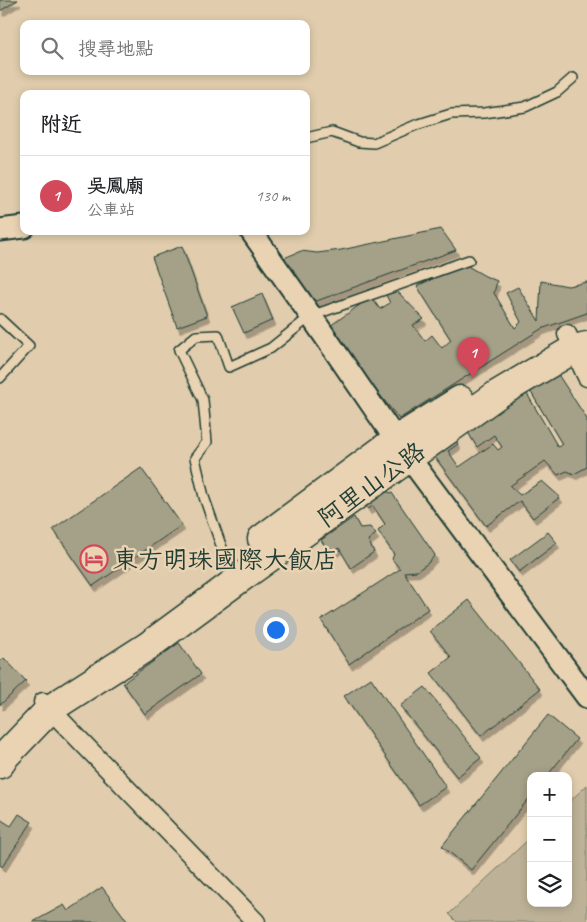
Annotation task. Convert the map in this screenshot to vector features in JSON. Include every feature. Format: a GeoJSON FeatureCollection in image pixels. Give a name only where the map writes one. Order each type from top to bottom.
{"type":"FeatureCollection","features":[{"type":"Feature","properties":{"kind":"main road","name":"阿里山公路"},"geometry":{"type":"LineString","coordinates":[[0,744],[46,704],[113,651],[228,565],[403,448],[498,394],[579,339]]}},
{"type":"Feature","properties":{"kind":"main road","name":"阿里山公路"},"geometry":{"type":"LineString","coordinates":[[0,764],[46,704],[148,646],[251,570],[403,448]]}},
{"type":"Feature","properties":{"kind":"street"},"geometry":{"type":"LineString","coordinates":[[0,230],[20,228]]}},
{"type":"Feature","properties":{"kind":"street"},"geometry":{"type":"LineString","coordinates":[[254,235],[403,448],[587,697]]}},
{"type":"Feature","properties":{"kind":"street"},"geometry":{"type":"LineString","coordinates":[[579,339],[587,377]]}},
{"type":"Feature","properties":{"kind":"street"},"geometry":{"type":"LineString","coordinates":[[46,704],[256,922]]}},
{"type":"Feature","properties":{"kind":"lane"},"geometry":{"type":"LineString","coordinates":[[310,137],[332,132],[359,142],[374,143],[416,125],[451,114],[484,113],[526,107],[557,92],[573,78]]}},
{"type":"Feature","properties":{"kind":"lane"},"geometry":{"type":"LineString","coordinates":[[228,565],[204,497],[196,458],[207,442],[203,400],[179,350],[196,336],[218,335],[229,367],[271,348],[311,316],[469,260]]}},
{"type":"Feature","properties":{"kind":"lane"},"geometry":{"type":"LineString","coordinates":[[0,319],[29,346],[0,378]]}},
{"type":"Feature","properties":{"kind":"shaded area"},"geometry":{"type":"Polygon","coordinates":[[[587,785],[587,922],[457,922],[449,914],[527,841],[527,907],[572,907],[572,799],[587,785]]]}},
{"type":"Feature","properties":{"kind":"building"},"geometry":{"type":"Polygon","coordinates":[[[0,0],[18,0],[0,11],[0,0]]]}},
{"type":"Feature","properties":{"kind":"building"},"geometry":{"type":"Polygon","coordinates":[[[441,229],[456,250],[311,303],[284,267],[284,258],[301,251],[317,253],[341,250],[441,229]]]}},
{"type":"Feature","properties":{"kind":"building"},"geometry":{"type":"Polygon","coordinates":[[[182,246],[207,316],[177,327],[152,257],[182,246]]]}},
{"type":"Feature","properties":{"kind":"building"},"geometry":{"type":"Polygon","coordinates":[[[464,264],[497,281],[494,293],[515,328],[521,322],[506,293],[518,287],[539,321],[541,281],[568,286],[587,282],[587,313],[541,329],[399,419],[327,328],[371,297],[380,309],[390,303],[385,293],[396,290],[424,319],[413,325],[425,341],[432,335],[442,348],[451,340],[417,286],[464,264]]]}},
{"type":"Feature","properties":{"kind":"building"},"geometry":{"type":"Polygon","coordinates":[[[262,294],[273,320],[244,333],[232,307],[262,294]]]}},
{"type":"Feature","properties":{"kind":"building"},"geometry":{"type":"Polygon","coordinates":[[[557,373],[587,419],[587,467],[574,474],[567,471],[558,475],[545,461],[510,486],[520,495],[542,481],[560,497],[533,518],[520,501],[486,526],[432,453],[453,437],[458,444],[448,451],[459,467],[493,444],[498,450],[502,447],[494,435],[477,447],[467,431],[526,392],[558,447],[562,444],[529,389],[557,373]]]}},
{"type":"Feature","properties":{"kind":"building"},"geometry":{"type":"Polygon","coordinates":[[[141,468],[182,525],[93,586],[53,529],[141,468]]]}},
{"type":"Feature","properties":{"kind":"building"},"geometry":{"type":"Polygon","coordinates":[[[380,490],[392,493],[435,555],[417,571],[404,572],[428,609],[349,664],[321,620],[400,569],[392,559],[394,554],[378,531],[385,524],[373,506],[368,509],[363,501],[380,490]]]}},
{"type":"Feature","properties":{"kind":"building"},"geometry":{"type":"Polygon","coordinates":[[[354,517],[360,528],[370,527],[376,534],[368,540],[374,552],[351,568],[339,548],[330,554],[321,540],[354,517]]]}},
{"type":"Feature","properties":{"kind":"building"},"geometry":{"type":"Polygon","coordinates":[[[548,532],[557,543],[519,572],[510,560],[548,532]]]}},
{"type":"Feature","properties":{"kind":"building"},"geometry":{"type":"Polygon","coordinates":[[[469,600],[540,689],[481,736],[431,673],[451,657],[430,631],[469,600]]]}},
{"type":"Feature","properties":{"kind":"building"},"geometry":{"type":"Polygon","coordinates":[[[179,643],[201,674],[145,714],[123,683],[179,643]]]}},
{"type":"Feature","properties":{"kind":"building"},"geometry":{"type":"Polygon","coordinates":[[[4,658],[26,681],[0,705],[0,662],[4,658]]]}},
{"type":"Feature","properties":{"kind":"building"},"geometry":{"type":"Polygon","coordinates":[[[371,678],[446,787],[419,805],[344,696],[371,678]]]}},
{"type":"Feature","properties":{"kind":"building"},"geometry":{"type":"Polygon","coordinates":[[[425,687],[481,758],[457,777],[400,706],[425,687]]]}},
{"type":"Feature","properties":{"kind":"building"},"geometry":{"type":"Polygon","coordinates":[[[548,715],[577,739],[550,772],[527,772],[527,801],[471,870],[442,846],[548,715]]]}},
{"type":"Feature","properties":{"kind":"building"},"geometry":{"type":"Polygon","coordinates":[[[19,814],[32,822],[2,867],[0,865],[0,819],[11,826],[19,814]]]}},
{"type":"Feature","properties":{"kind":"building"},"geometry":{"type":"Polygon","coordinates":[[[102,887],[128,922],[33,922],[64,905],[68,911],[102,887]]]}},
{"type":"Feature","properties":{"kind":"place","name":"吳鳳廟"},"geometry":{"type":"Point","coordinates":[473,378]}},
{"type":"Feature","properties":{"kind":"place","name":"東方明珠國際大飯店"},"geometry":{"type":"Point","coordinates":[94,559]}}]}
